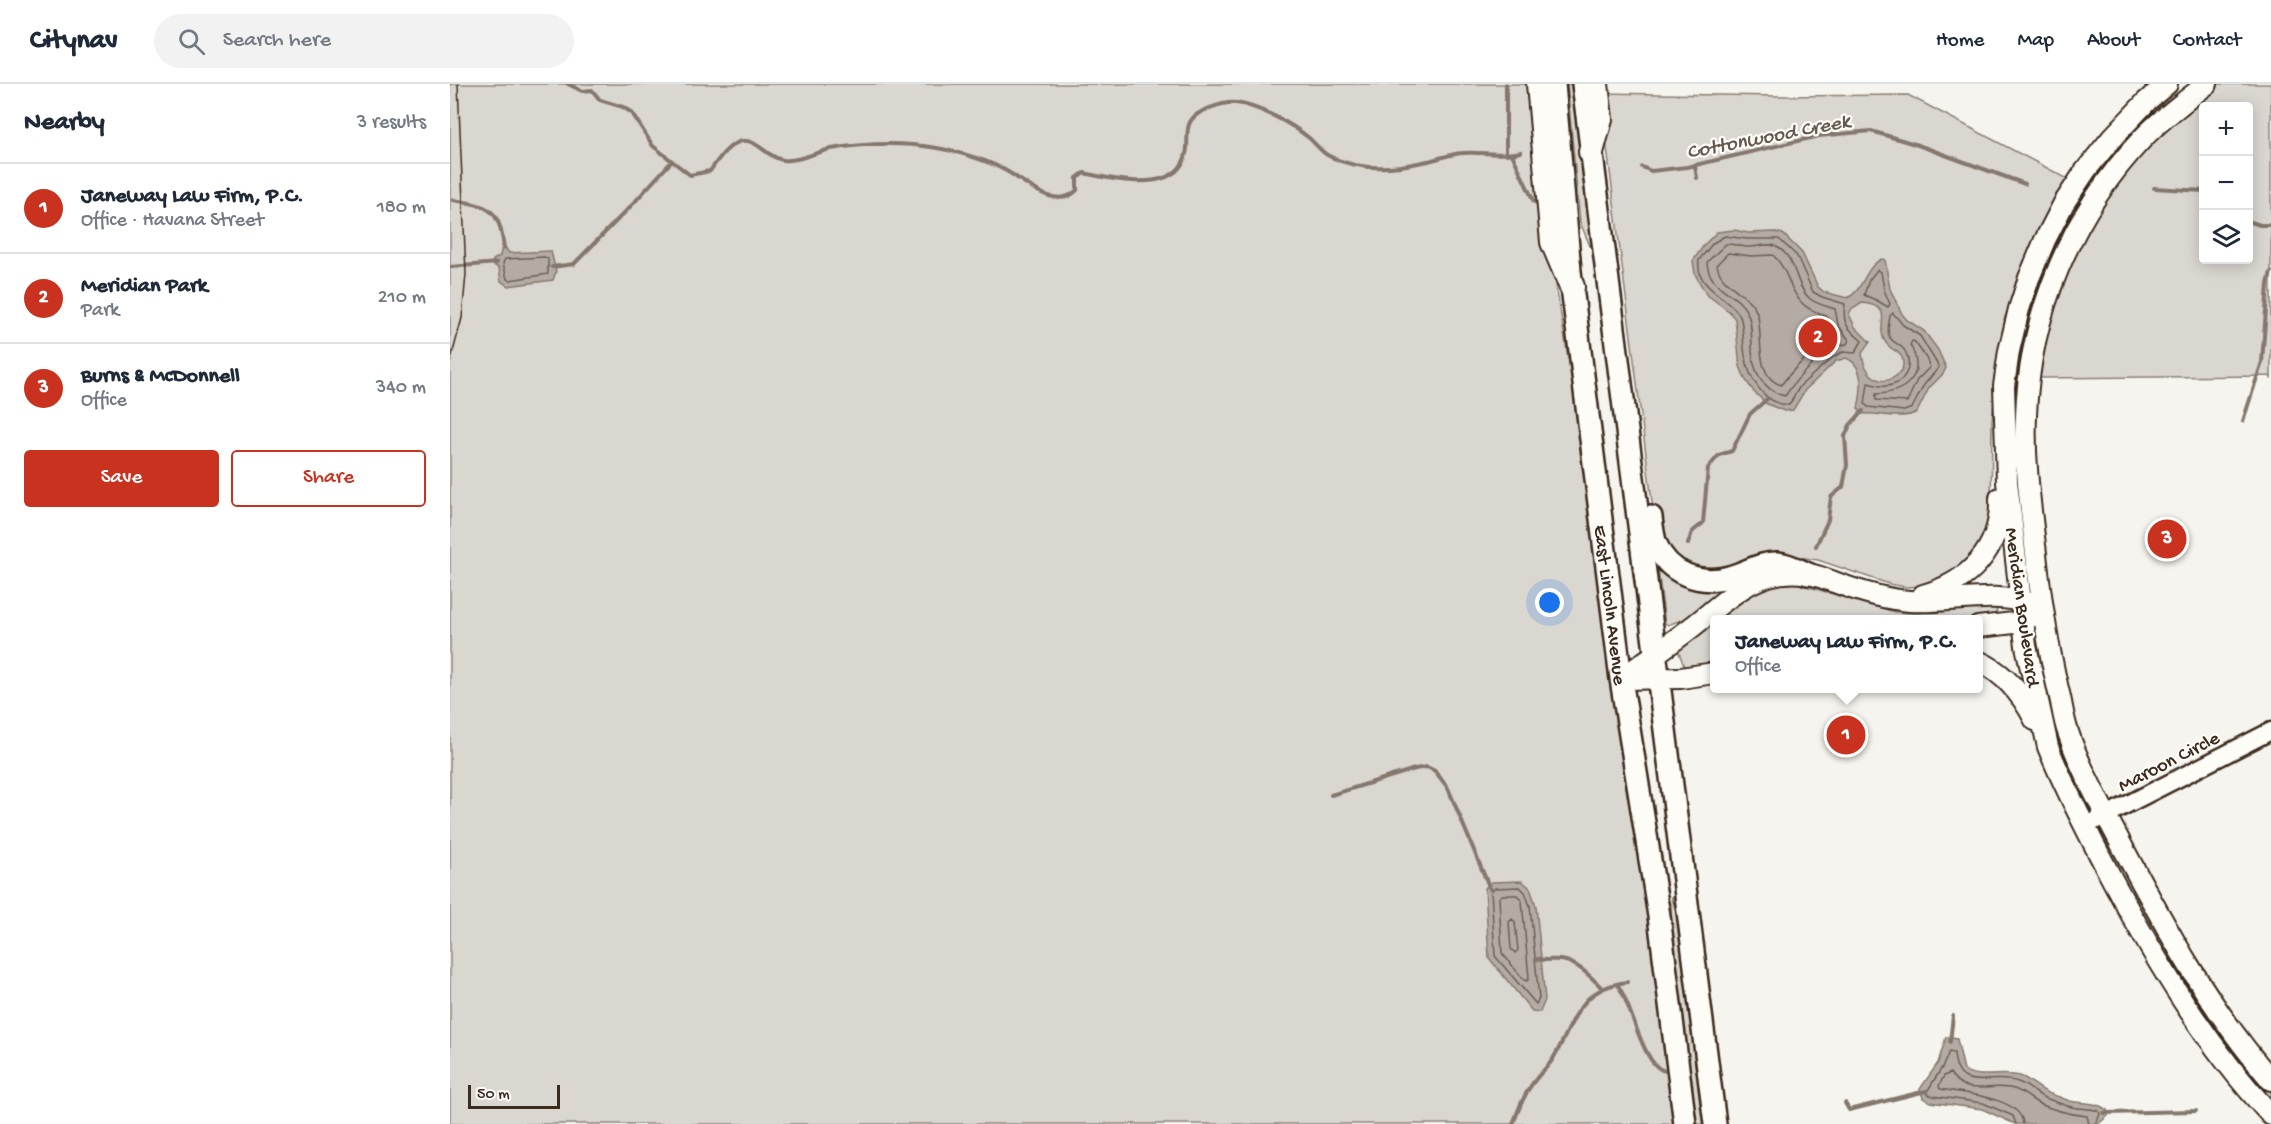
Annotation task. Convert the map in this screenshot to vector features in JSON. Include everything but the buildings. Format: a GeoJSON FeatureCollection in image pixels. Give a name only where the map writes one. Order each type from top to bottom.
{"type":"FeatureCollection","features":[{"type":"Feature","properties":{"kind":"highway"},"geometry":{"type":"LineString","coordinates":[[1539,84],[1553,242],[1572,286]]}},
{"type":"Feature","properties":{"kind":"highway"},"geometry":{"type":"LineString","coordinates":[[1591,152],[1600,119],[1596,84]]}},
{"type":"Feature","properties":{"kind":"main road","name":"East Lincoln Avenue"},"geometry":{"type":"LineString","coordinates":[[1554,84],[1572,286],[1621,678],[1659,916],[1685,1124]]}},
{"type":"Feature","properties":{"kind":"main road","name":"East Lincoln Avenue"},"geometry":{"type":"LineString","coordinates":[[1583,84],[1715,1124]]}},
{"type":"Feature","properties":{"kind":"main road","name":"Meridian Boulevard"},"geometry":{"type":"LineString","coordinates":[[2167,84],[2133,115],[2080,178],[2040,249],[2021,300],[2011,339],[2004,386],[2007,482],[2023,622],[2048,747],[2085,826],[2170,983],[2219,1053],[2271,1115]]}},
{"type":"Feature","properties":{"kind":"main road","name":"Meridian Boulevard"},"geometry":{"type":"LineString","coordinates":[[2207,84],[2152,129],[2104,185],[2073,236],[2054,278],[2030,367],[2025,425],[2028,477],[2043,608],[2067,730],[2106,815],[2162,921],[2223,1020],[2271,1080]]}},
{"type":"Feature","properties":{"kind":"main road"},"geometry":{"type":"LineString","coordinates":[[1900,601],[1932,593],[1957,581],[1978,564],[1992,542],[2000,511],[1998,444],[2001,392],[2004,386]]}},
{"type":"Feature","properties":{"kind":"main road"},"geometry":{"type":"LineString","coordinates":[[1621,387],[1638,412],[1654,537],[1660,552],[1670,565],[1686,575],[1707,580],[1727,578],[1772,563],[1781,563],[1867,593],[1900,601],[2020,599],[2043,608]]}},
{"type":"Feature","properties":{"kind":"main road"},"geometry":{"type":"LineString","coordinates":[[1621,678],[1745,585],[1779,574],[1808,574]]}},
{"type":"Feature","properties":{"kind":"main road"},"geometry":{"type":"LineString","coordinates":[[1983,626],[2023,622],[2043,608]]}},
{"type":"Feature","properties":{"kind":"main road"},"geometry":{"type":"LineString","coordinates":[[1983,664],[2002,675],[2018,691],[2033,715],[2048,747]]}},
{"type":"Feature","properties":{"kind":"main road"},"geometry":{"type":"LineString","coordinates":[[1621,678],[1681,678],[1710,674]]}},
{"type":"Feature","properties":{"kind":"street","name":"Maroon Circle"},"geometry":{"type":"LineString","coordinates":[[2085,826],[2271,731]]}},
{"type":"Feature","properties":{"kind":"shaded area"},"geometry":{"type":"Polygon","coordinates":[[[450,84],[1533,84],[1552,261],[1580,430],[1618,735],[1648,920],[1674,1124],[450,1124],[450,84]]]}},
{"type":"Feature","properties":{"kind":"shaded area"},"geometry":{"type":"Polygon","coordinates":[[[1567,84],[1571,84],[1593,245],[1590,246],[1580,222],[1567,84]]]}},
{"type":"Feature","properties":{"kind":"shaded area"},"geometry":{"type":"Polygon","coordinates":[[[2219,84],[2271,84],[2271,379],[2270,376],[2036,378],[2053,302],[2089,221],[2139,153],[2199,98],[2219,84]]]}},
{"type":"Feature","properties":{"kind":"shaded area"},"geometry":{"type":"Polygon","coordinates":[[[1600,93],[1777,96],[1908,95],[2068,179],[2030,247],[2004,320],[2007,323],[1997,373],[1992,420],[1991,520],[1979,550],[1956,573],[1923,586],[1906,587],[1889,584],[1818,560],[1785,555],[1729,570],[1686,569],[1656,533],[1600,93]]]}},
{"type":"Feature","properties":{"kind":"shaded area"},"geometry":{"type":"Polygon","coordinates":[[[1657,562],[1726,586],[1684,624],[1681,620],[1668,625],[1665,623],[1657,562]]]}},
{"type":"Feature","properties":{"kind":"shaded area"},"geometry":{"type":"Polygon","coordinates":[[[1792,582],[1895,612],[1917,613],[1992,606],[1997,611],[1994,617],[1983,619],[1983,615],[1716,615],[1732,602],[1766,584],[1792,582]]]}},
{"type":"Feature","properties":{"kind":"shaded area"},"geometry":{"type":"Polygon","coordinates":[[[1710,620],[1710,663],[1684,666],[1677,647],[1710,620]]]}},
{"type":"Feature","properties":{"kind":"shaded area"},"geometry":{"type":"Polygon","coordinates":[[[2131,890],[2271,1089],[2271,1105],[2211,1032],[2127,892],[2131,890]]]}},
{"type":"Feature","properties":{"kind":"shaded area"},"geometry":{"type":"Polygon","coordinates":[[[1672,896],[1679,924],[1705,1124],[1695,1124],[1670,926],[1672,896]]]}},
{"type":"Feature","properties":{"kind":"water"},"geometry":{"type":"Polygon","coordinates":[[[1734,230],[1748,233],[1783,234],[1802,253],[1818,287],[1824,292],[1847,298],[1857,290],[1871,267],[1882,259],[1885,260],[1890,289],[1902,314],[1924,331],[1938,350],[1946,368],[1929,388],[1917,412],[1904,416],[1862,414],[1858,408],[1861,387],[1859,373],[1852,362],[1846,358],[1836,361],[1805,390],[1793,410],[1784,411],[1767,404],[1754,392],[1740,366],[1735,319],[1730,312],[1706,294],[1695,274],[1693,261],[1717,232],[1734,230]],[[1862,303],[1849,314],[1855,327],[1870,342],[1862,353],[1867,368],[1876,378],[1888,380],[1902,370],[1903,359],[1886,343],[1882,330],[1882,313],[1873,305],[1862,303]]]}},
{"type":"Feature","properties":{"kind":"water"},"geometry":{"type":"Polygon","coordinates":[[[502,246],[509,253],[551,251],[556,272],[553,280],[508,286],[501,281],[499,268],[493,265],[493,260],[500,256],[502,246]]]}},
{"type":"Feature","properties":{"kind":"water"},"geometry":{"type":"Polygon","coordinates":[[[1522,881],[1530,888],[1536,906],[1545,1000],[1540,1012],[1532,1011],[1489,958],[1485,888],[1492,882],[1522,881]]]}},
{"type":"Feature","properties":{"kind":"water"},"geometry":{"type":"Polygon","coordinates":[[[1946,1037],[1957,1039],[1964,1070],[1970,1073],[2020,1076],[2048,1093],[2070,1101],[2102,1107],[2107,1110],[2108,1116],[2098,1124],[2015,1124],[1982,1109],[1930,1102],[1923,1098],[1920,1089],[1938,1063],[1946,1037]]]}},
{"type":"Feature","properties":{"kind":"waterway","name":"Cottonwood Creek"},"geometry":{"type":"LineString","coordinates":[[568,84],[582,91],[592,90],[600,100],[623,107],[632,113],[653,146],[690,175],[710,171],[728,149],[742,141],[753,143],[777,159],[783,160],[849,146],[904,144],[941,149],[991,163],[1036,190],[1062,198],[1070,196],[1077,190],[1077,178],[1084,173],[1136,181],[1151,181],[1174,173],[1186,156],[1187,132],[1192,119],[1210,108],[1233,103],[1275,116],[1309,138],[1329,156],[1363,166],[1399,166],[1462,153],[1521,152]]}},
{"type":"Feature","properties":{"kind":"waterway"},"geometry":{"type":"LineString","coordinates":[[1506,84],[1506,154]]}},
{"type":"Feature","properties":{"kind":"waterway","name":"Cottonwood Creek"},"geometry":{"type":"LineString","coordinates":[[1642,167],[1651,171],[1687,167],[1819,136],[1871,131],[1915,144],[2025,184]]}},
{"type":"Feature","properties":{"kind":"waterway"},"geometry":{"type":"LineString","coordinates":[[1512,154],[1534,202],[1540,203]]}},
{"type":"Feature","properties":{"kind":"waterway"},"geometry":{"type":"LineString","coordinates":[[552,267],[574,264],[671,162]]}},
{"type":"Feature","properties":{"kind":"waterway"},"geometry":{"type":"LineString","coordinates":[[1695,166],[1697,178]]}},
{"type":"Feature","properties":{"kind":"waterway","name":"Cottonwood Creek"},"geometry":{"type":"LineString","coordinates":[[2154,188],[2199,191]]}},
{"type":"Feature","properties":{"kind":"waterway"},"geometry":{"type":"LineString","coordinates":[[453,200],[476,205],[491,212],[499,225],[504,248]]}},
{"type":"Feature","properties":{"kind":"waterway","name":"Cottonwood Creek"},"geometry":{"type":"LineString","coordinates":[[2253,223],[2271,225]]}},
{"type":"Feature","properties":{"kind":"waterway"},"geometry":{"type":"LineString","coordinates":[[450,267],[497,263]]}},
{"type":"Feature","properties":{"kind":"waterway"},"geometry":{"type":"LineString","coordinates":[[2243,421],[2262,362],[2271,272]]}},
{"type":"Feature","properties":{"kind":"waterway"},"geometry":{"type":"LineString","coordinates":[[1688,544],[1692,532],[1703,523],[1708,468],[1719,455],[1732,451],[1750,414],[1767,399]]}},
{"type":"Feature","properties":{"kind":"waterway"},"geometry":{"type":"LineString","coordinates":[[1816,546],[1828,520],[1831,497],[1843,487],[1847,465],[1845,436],[1850,425],[1863,411]]}},
{"type":"Feature","properties":{"kind":"waterway"},"geometry":{"type":"LineString","coordinates":[[1331,795],[1415,769],[1427,767],[1435,771],[1448,788],[1490,889]]}},
{"type":"Feature","properties":{"kind":"waterway"},"geometry":{"type":"LineString","coordinates":[[1537,959],[1567,961],[1583,971],[1602,988]]}},
{"type":"Feature","properties":{"kind":"waterway"},"geometry":{"type":"LineString","coordinates":[[1513,1124],[1529,1089],[1552,1060],[1580,1008],[1598,991],[1627,982]]}},
{"type":"Feature","properties":{"kind":"waterway"},"geometry":{"type":"LineString","coordinates":[[1617,984],[1644,1048],[1651,1060],[1659,1068],[1667,1071]]}},
{"type":"Feature","properties":{"kind":"waterway"},"geometry":{"type":"LineString","coordinates":[[1950,1042],[1953,1016]]}},
{"type":"Feature","properties":{"kind":"waterway"},"geometry":{"type":"LineString","coordinates":[[1845,1103],[1849,1110],[1926,1091]]}},
{"type":"Feature","properties":{"kind":"waterway"},"geometry":{"type":"LineString","coordinates":[[2104,1113],[2196,1111]]}},
{"type":"Feature","properties":{"kind":"tram line"},"geometry":{"type":"LineString","coordinates":[[450,363],[462,318],[466,274],[458,84]]}},
{"type":"Feature","properties":{"kind":"place","name":"Meridian Park"},"geometry":{"type":"Point","coordinates":[1818,338]}},
{"type":"Feature","properties":{"kind":"place","name":"Burns & McDonnell"},"geometry":{"type":"Point","coordinates":[2167,539]}},
{"type":"Feature","properties":{"kind":"place","name":"Janeway Law Firm, P.C."},"geometry":{"type":"Point","coordinates":[1846,735]}}]}
